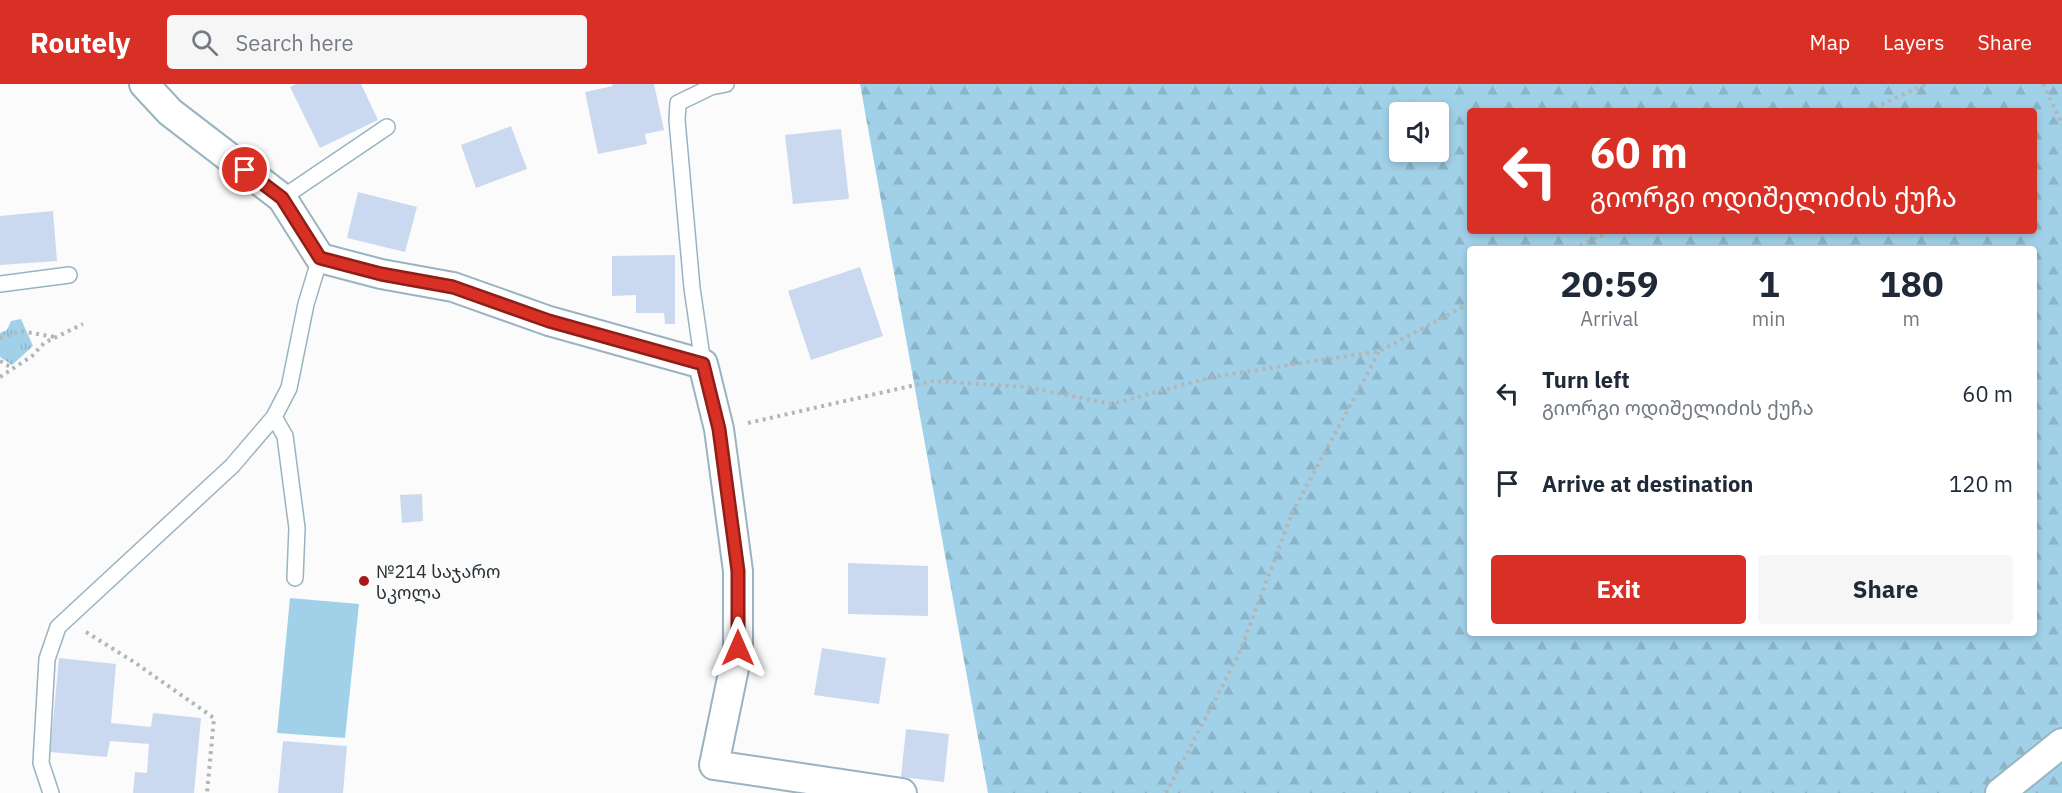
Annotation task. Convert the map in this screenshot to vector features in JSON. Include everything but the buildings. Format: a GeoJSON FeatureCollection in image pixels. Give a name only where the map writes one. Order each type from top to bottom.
{"type":"FeatureCollection","features":[{"type":"Feature","properties":{"kind":"street"},"geometry":{"type":"LineString","coordinates":[[144,84],[170,112],[282,198],[320,258],[381,274],[453,287],[549,321],[703,364],[719,429],[738,571],[738,648],[714,765],[902,793]]}},
{"type":"Feature","properties":{"kind":"street"},"geometry":{"type":"LineString","coordinates":[[2000,793],[2062,743]]}},
{"type":"Feature","properties":{"kind":"lane"},"geometry":{"type":"LineString","coordinates":[[703,364],[692,288],[677,120],[678,103],[711,87],[726,84]]}},
{"type":"Feature","properties":{"kind":"lane"},"geometry":{"type":"LineString","coordinates":[[282,198],[387,127]]}},
{"type":"Feature","properties":{"kind":"lane"},"geometry":{"type":"LineString","coordinates":[[51,793],[41,763],[47,659],[58,627],[232,466],[274,417],[289,388],[306,304],[320,258]]}},
{"type":"Feature","properties":{"kind":"lane"},"geometry":{"type":"LineString","coordinates":[[0,284],[69,275]]}},
{"type":"Feature","properties":{"kind":"lane"},"geometry":{"type":"LineString","coordinates":[[274,417],[285,436],[297,528],[295,578]]}},
{"type":"Feature","properties":{"kind":"path"},"geometry":{"type":"LineString","coordinates":[[1874,108],[1926,84]]}},
{"type":"Feature","properties":{"kind":"path"},"geometry":{"type":"LineString","coordinates":[[2043,84],[2062,124]]}},
{"type":"Feature","properties":{"kind":"path"},"geometry":{"type":"LineString","coordinates":[[1579,246],[1605,234]]}},
{"type":"Feature","properties":{"kind":"path"},"geometry":{"type":"LineString","coordinates":[[719,429],[933,381],[1026,387],[1112,404],[1212,377],[1380,351],[1467,305]]}},
{"type":"Feature","properties":{"kind":"path"},"geometry":{"type":"LineString","coordinates":[[0,377],[32,356],[44,343],[83,324]]}},
{"type":"Feature","properties":{"kind":"path"},"geometry":{"type":"LineString","coordinates":[[0,338],[20,332],[56,337]]}},
{"type":"Feature","properties":{"kind":"path"},"geometry":{"type":"LineString","coordinates":[[1166,793],[1239,654],[1292,513],[1380,351]]}},
{"type":"Feature","properties":{"kind":"path"},"geometry":{"type":"LineString","coordinates":[[0,361],[12,368]]}},
{"type":"Feature","properties":{"kind":"path"},"geometry":{"type":"LineString","coordinates":[[58,627],[84,631],[134,662],[214,718],[207,793]]}},
{"type":"Feature","properties":{"kind":"green space"},"geometry":{"type":"Polygon","coordinates":[[[860,84],[2062,84],[2062,793],[988,793],[860,84]]]}},
{"type":"Feature","properties":{"kind":"green space"},"geometry":{"type":"Polygon","coordinates":[[[21,319],[33,346],[12,365],[0,357],[0,333],[7,330],[11,321],[21,319]]]}},
{"type":"Feature","properties":{"kind":"green space"},"geometry":{"type":"Polygon","coordinates":[[[290,598],[359,604],[345,738],[277,733],[290,598]]]}},
{"type":"Feature","properties":{"kind":"place","name":"№214 საჯარო სკოლა"},"geometry":{"type":"Point","coordinates":[364,581]}},
{"type":"Feature","properties":{"kind":"route"},"geometry":{"type":"LineString","coordinates":[[245,170],[282,198],[320,258],[381,274],[453,287],[549,321],[703,364],[719,429],[738,571],[738,648]]}}]}
